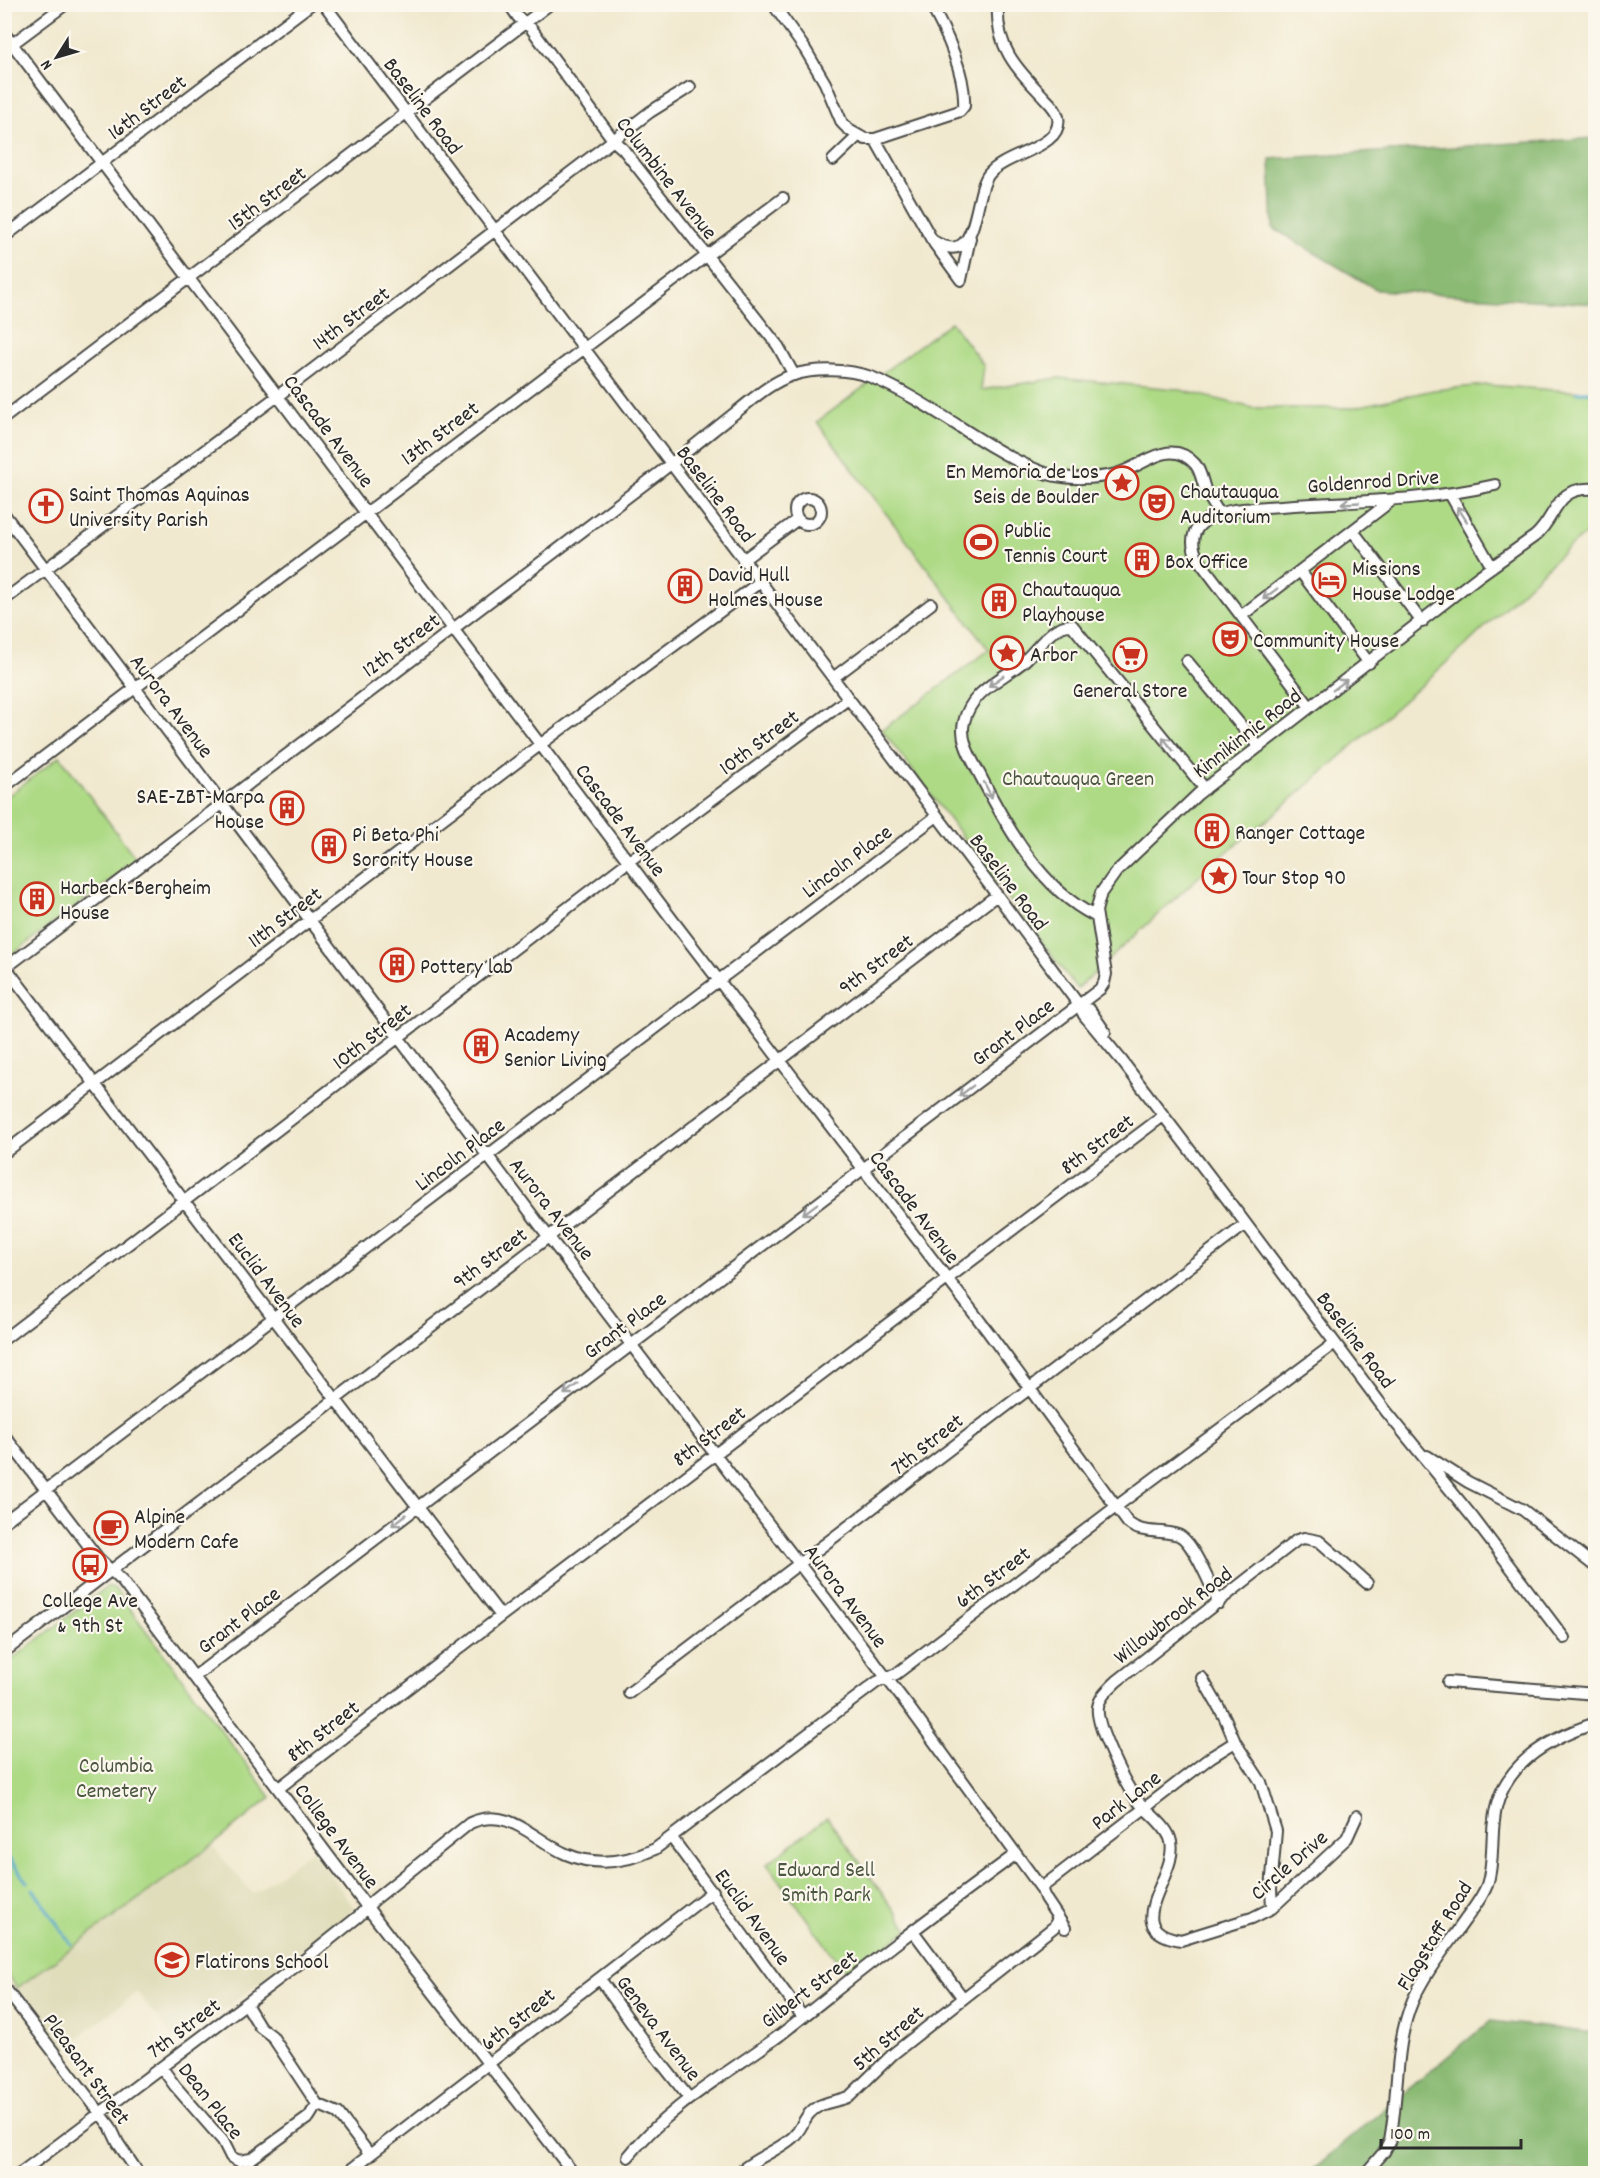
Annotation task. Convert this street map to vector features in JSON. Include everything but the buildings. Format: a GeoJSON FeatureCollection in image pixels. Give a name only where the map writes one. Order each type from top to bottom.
{"type":"FeatureCollection","features":[{"type":"Feature","properties":{"kind":"street"},"geometry":{"type":"LineString","coordinates":[[9,47],[66,4]]}},
{"type":"Feature","properties":{"kind":"street","name":"16th Street"},"geometry":{"type":"LineString","coordinates":[[4,237],[311,4]]}},
{"type":"Feature","properties":{"kind":"street","name":"Baseline Road"},"geometry":{"type":"LineString","coordinates":[[324,4],[1079,1005],[1090,1010],[1122,1061],[1335,1343],[1474,1519],[1564,1638]]}},
{"type":"Feature","properties":{"kind":"street","name":"Columbine Avenue"},"geometry":{"type":"LineString","coordinates":[[509,4],[518,17],[526,23],[614,141],[623,149],[778,346],[794,375]]}},
{"type":"Feature","properties":{"kind":"street","name":"15th Street"},"geometry":{"type":"LineString","coordinates":[[4,418],[550,4]]}},
{"type":"Feature","properties":{"kind":"street"},"geometry":{"type":"LineString","coordinates":[[773,4],[825,83],[842,123],[865,139],[875,139],[960,111],[964,106],[965,95],[951,47],[930,4]]}},
{"type":"Feature","properties":{"kind":"street"},"geometry":{"type":"LineString","coordinates":[[875,139],[932,240],[961,280],[979,193],[986,177],[1003,161],[1048,142],[1058,125],[1055,109],[1021,74],[1006,51],[999,29],[998,4]]}},
{"type":"Feature","properties":{"kind":"street","name":"Cascade Avenue"},"geometry":{"type":"LineString","coordinates":[[4,33],[9,47],[104,162],[628,861],[1031,1389],[1128,1523],[1137,1530],[1178,1535],[1188,1542],[1219,1603]]}},
{"type":"Feature","properties":{"kind":"street","name":"14th Street"},"geometry":{"type":"LineString","coordinates":[[4,600],[279,395],[650,112],[690,87]]}},
{"type":"Feature","properties":{"kind":"street"},"geometry":{"type":"LineString","coordinates":[[833,160],[858,135]]}},
{"type":"Feature","properties":{"kind":"street","name":"13th Street"},"geometry":{"type":"LineString","coordinates":[[4,787],[783,198]]}},
{"type":"Feature","properties":{"kind":"street"},"geometry":{"type":"LineString","coordinates":[[932,240],[940,246],[948,247],[964,243],[970,237]]}},
{"type":"Feature","properties":{"kind":"street","name":"12th Street"},"geometry":{"type":"LineString","coordinates":[[5,967],[671,464],[768,388],[794,375],[828,371],[856,373],[875,379],[1031,468],[1051,475],[1078,478],[1110,475],[1127,470],[1159,454],[1171,451],[1179,453],[1192,461],[1200,472],[1206,492],[1219,513]]}},
{"type":"Feature","properties":{"kind":"street","name":"Goldenrod Drive"},"geometry":{"type":"LineString","coordinates":[[1219,513],[1252,508],[1391,501],[1450,494],[1494,485]]}},
{"type":"Feature","properties":{"kind":"street","name":"Kinnikinnic Road"},"geometry":{"type":"LineString","coordinates":[[1095,916],[1098,901],[1114,874],[1204,789],[1529,541],[1542,530],[1553,509],[1562,500],[1576,490],[1596,489]]}},
{"type":"Feature","properties":{"kind":"street"},"geometry":{"type":"LineString","coordinates":[[1450,494],[1492,567]]}},
{"type":"Feature","properties":{"kind":"street"},"geometry":{"type":"LineString","coordinates":[[1241,616],[1391,501]]}},
{"type":"Feature","properties":{"kind":"street"},"geometry":{"type":"LineString","coordinates":[[1219,513],[1198,526],[1194,539],[1194,550],[1200,563],[1310,707]]}},
{"type":"Feature","properties":{"kind":"street","name":"Aurora Avenue"},"geometry":{"type":"LineString","coordinates":[[4,514],[953,1767],[1041,1888],[1065,1928]]}},
{"type":"Feature","properties":{"kind":"street"},"geometry":{"type":"LineString","coordinates":[[743,560],[798,519]]}},
{"type":"Feature","properties":{"kind":"street"},"geometry":{"type":"LineString","coordinates":[[1353,531],[1422,622]]}},
{"type":"Feature","properties":{"kind":"street"},"geometry":{"type":"LineString","coordinates":[[1300,571],[1369,663]]}},
{"type":"Feature","properties":{"kind":"street","name":"11th Street"},"geometry":{"type":"LineString","coordinates":[[4,1153],[541,744],[760,582]]}},
{"type":"Feature","properties":{"kind":"street"},"geometry":{"type":"LineString","coordinates":[[833,678],[932,604]]}},
{"type":"Feature","properties":{"kind":"street"},"geometry":{"type":"LineString","coordinates":[[1079,1005],[1101,987],[1105,979],[1105,967],[1095,916],[1064,895],[1043,873],[1022,846],[989,792],[963,735],[964,719],[976,698],[991,684],[1021,663],[1056,630],[1067,624],[1074,626],[1204,789]]}},
{"type":"Feature","properties":{"kind":"street"},"geometry":{"type":"LineString","coordinates":[[1187,661],[1259,747]]}},
{"type":"Feature","properties":{"kind":"street","name":"10th Street"},"geometry":{"type":"LineString","coordinates":[[4,1339],[628,861],[848,699]]}},
{"type":"Feature","properties":{"kind":"street","name":"Lincoln Place"},"geometry":{"type":"LineString","coordinates":[[4,1522],[937,816]]}},
{"type":"Feature","properties":{"kind":"street","name":"9th Street"},"geometry":{"type":"LineString","coordinates":[[4,1652],[997,895]]}},
{"type":"Feature","properties":{"kind":"street","name":"Euclid Avenue"},"geometry":{"type":"LineString","coordinates":[[5,967],[501,1616]]}},
{"type":"Feature","properties":{"kind":"street","name":"Grant Place"},"geometry":{"type":"LineString","coordinates":[[194,1677],[1079,1005]]}},
{"type":"Feature","properties":{"kind":"street","name":"8th Street"},"geometry":{"type":"LineString","coordinates":[[279,1788],[501,1616],[1163,1116]]}},
{"type":"Feature","properties":{"kind":"street","name":"7th Street"},"geometry":{"type":"LineString","coordinates":[[629,1693],[1246,1224]]}},
{"type":"Feature","properties":{"kind":"street","name":"6th Street"},"geometry":{"type":"LineString","coordinates":[[672,1838],[877,1682],[898,1672],[1335,1343]]}},
{"type":"Feature","properties":{"kind":"street","name":"College Avenue"},"geometry":{"type":"LineString","coordinates":[[4,1435],[98,1558],[122,1581],[368,1908],[574,2174]]}},
{"type":"Feature","properties":{"kind":"street"},"geometry":{"type":"LineString","coordinates":[[1415,1447],[1443,1467],[1523,1510],[1596,1567]]}},
{"type":"Feature","properties":{"kind":"street","name":"Willowbrook Road"},"geometry":{"type":"LineString","coordinates":[[1144,1808],[1122,1773],[1100,1724],[1098,1705],[1107,1691],[1297,1540],[1304,1538],[1319,1540],[1367,1583]]}},
{"type":"Feature","properties":{"kind":"street"},"geometry":{"type":"LineString","coordinates":[[1202,1678],[1225,1718],[1234,1742],[1261,1782],[1276,1831],[1270,1889],[1272,1908]]}},
{"type":"Feature","properties":{"kind":"street"},"geometry":{"type":"LineString","coordinates":[[1448,1682],[1596,1694]]}},
{"type":"Feature","properties":{"kind":"street","name":"Flagstaff Road"},"geometry":{"type":"LineString","coordinates":[[1365,2174],[1384,2152],[1390,2140],[1402,2038],[1412,2002],[1437,1959],[1480,1899],[1487,1884],[1493,1852],[1494,1814],[1506,1783],[1515,1769],[1534,1752],[1566,1734],[1596,1723]]}},
{"type":"Feature","properties":{"kind":"street","name":"Park Lane"},"geometry":{"type":"LineString","coordinates":[[1041,1888],[1211,1757],[1234,1742]]}},
{"type":"Feature","properties":{"kind":"street","name":"Circle Drive"},"geometry":{"type":"LineString","coordinates":[[1144,1808],[1164,1828],[1170,1838],[1171,1846],[1171,1855],[1151,1911],[1152,1923],[1162,1936],[1181,1940],[1252,1918],[1272,1908],[1347,1838],[1357,1816]]}},
{"type":"Feature","properties":{"kind":"street","name":"7th Street"},"geometry":{"type":"LineString","coordinates":[[18,2174],[246,2004],[368,1908],[374,1900],[470,1823],[480,1819],[502,1818],[567,1855],[583,1860],[603,1862],[624,1861],[640,1856],[672,1838]]}},
{"type":"Feature","properties":{"kind":"street","name":"Euclid Avenue"},"geometry":{"type":"LineString","coordinates":[[672,1838],[803,2017]]}},
{"type":"Feature","properties":{"kind":"street","name":"Gilbert Street"},"geometry":{"type":"LineString","coordinates":[[627,2157],[654,2128],[679,2109],[689,2098],[736,2067],[1016,1854]]}},
{"type":"Feature","properties":{"kind":"street","name":"6th Street"},"geometry":{"type":"LineString","coordinates":[[345,2174],[713,1892]]}},
{"type":"Feature","properties":{"kind":"street","name":"5th Street"},"geometry":{"type":"LineString","coordinates":[[737,2174],[751,2162],[795,2136],[804,2119],[820,2105],[843,2100],[850,2096],[893,2054],[1054,1927],[1058,1918]]}},
{"type":"Feature","properties":{"kind":"street"},"geometry":{"type":"LineString","coordinates":[[913,1931],[963,1998]]}},
{"type":"Feature","properties":{"kind":"street","name":"Geneva Avenue"},"geometry":{"type":"LineString","coordinates":[[600,1979],[647,2045],[689,2098]]}},
{"type":"Feature","properties":{"kind":"street","name":"Pleasant Street"},"geometry":{"type":"LineString","coordinates":[[6,1991],[110,2126],[139,2174]]}},
{"type":"Feature","properties":{"kind":"street"},"geometry":{"type":"LineString","coordinates":[[246,2004],[260,2027],[272,2036],[317,2104],[338,2113],[370,2155]]}},
{"type":"Feature","properties":{"kind":"street","name":"Dean Place"},"geometry":{"type":"LineString","coordinates":[[162,2068],[223,2141],[231,2157],[239,2161],[251,2159],[309,2117],[317,2104]]}},
{"type":"Feature","properties":{"kind":"shaded area","name":"Flatirons School"},"geometry":{"type":"Polygon","coordinates":[[[212,1845],[253,1894],[312,1850],[355,1909],[178,2045],[137,1992],[62,2050],[17,1988],[212,1845]]]}},
{"type":"Feature","properties":{"kind":"green space"},"geometry":{"type":"Polygon","coordinates":[[[1595,138],[1595,304],[1377,290],[1273,228],[1270,159],[1595,138]]]}},
{"type":"Feature","properties":{"kind":"green space","name":"Chautauqua Green"},"geometry":{"type":"Polygon","coordinates":[[[951,322],[984,366],[981,390],[1058,378],[1176,389],[1253,408],[1351,408],[1434,390],[1487,385],[1595,393],[1595,527],[1565,550],[1463,648],[1323,772],[1218,859],[1077,989],[882,730],[989,650],[817,422],[951,322]]]}},
{"type":"Feature","properties":{"kind":"green space"},"geometry":{"type":"Polygon","coordinates":[[[60,756],[137,860],[9,957],[4,951],[5,798],[60,756]]]}},
{"type":"Feature","properties":{"kind":"green space","name":"Columbia Cemetery"},"geometry":{"type":"Polygon","coordinates":[[[108,1586],[114,1588],[118,1593],[271,1797],[212,1845],[17,1988],[4,1971],[5,1665],[108,1586]]]}},
{"type":"Feature","properties":{"kind":"green space","name":"Edward Sell Smith Park"},"geometry":{"type":"Polygon","coordinates":[[[827,1817],[908,1929],[848,1976],[767,1864],[827,1817]]]}},
{"type":"Feature","properties":{"kind":"green space"},"geometry":{"type":"Polygon","coordinates":[[[1490,2021],[1595,2033],[1595,2173],[1307,2174],[1490,2021]]]}},
{"type":"Feature","properties":{"kind":"waterway"},"geometry":{"type":"LineString","coordinates":[[1577,392],[1596,392]]}},
{"type":"Feature","properties":{"kind":"waterway"},"geometry":{"type":"LineString","coordinates":[[4,1852],[27,1882]]}},
{"type":"Feature","properties":{"kind":"waterway"},"geometry":{"type":"LineString","coordinates":[[33,1889],[71,1944]]}},
{"type":"Feature","properties":{"kind":"place","name":"En Memoria de Los Seis de Boulder"},"geometry":{"type":"Point","coordinates":[1122,483]}},
{"type":"Feature","properties":{"kind":"place","name":"Chautauqua Auditorium"},"geometry":{"type":"Point","coordinates":[1157,503]}},
{"type":"Feature","properties":{"kind":"place","name":"Saint Thomas Aquinas University Parish"},"geometry":{"type":"Point","coordinates":[46,506]}},
{"type":"Feature","properties":{"kind":"place","name":"Public Tennis Court"},"geometry":{"type":"Point","coordinates":[981,542]}},
{"type":"Feature","properties":{"kind":"place","name":"Box Office"},"geometry":{"type":"Point","coordinates":[1142,560]}},
{"type":"Feature","properties":{"kind":"place","name":"Missions House Lodge"},"geometry":{"type":"Point","coordinates":[1329,580]}},
{"type":"Feature","properties":{"kind":"place","name":"David Hull Holmes House"},"geometry":{"type":"Point","coordinates":[685,586]}},
{"type":"Feature","properties":{"kind":"place","name":"Chautauqua Playhouse"},"geometry":{"type":"Point","coordinates":[999,601]}},
{"type":"Feature","properties":{"kind":"place","name":"Community House"},"geometry":{"type":"Point","coordinates":[1230,639]}},
{"type":"Feature","properties":{"kind":"place","name":"Arbor"},"geometry":{"type":"Point","coordinates":[1007,653]}},
{"type":"Feature","properties":{"kind":"place","name":"General Store"},"geometry":{"type":"Point","coordinates":[1130,655]}},
{"type":"Feature","properties":{"kind":"place","name":"SAE-ZBT-Marpa House"},"geometry":{"type":"Point","coordinates":[287,808]}},
{"type":"Feature","properties":{"kind":"place","name":"Ranger Cottage"},"geometry":{"type":"Point","coordinates":[1212,831]}},
{"type":"Feature","properties":{"kind":"place","name":"Pi Beta Phi Sorority House"},"geometry":{"type":"Point","coordinates":[329,846]}},
{"type":"Feature","properties":{"kind":"place","name":"Tour Stop 90"},"geometry":{"type":"Point","coordinates":[1219,876]}},
{"type":"Feature","properties":{"kind":"place","name":"Harbeck-Bergheim House"},"geometry":{"type":"Point","coordinates":[37,899]}},
{"type":"Feature","properties":{"kind":"place","name":"Pottery lab"},"geometry":{"type":"Point","coordinates":[397,965]}},
{"type":"Feature","properties":{"kind":"place","name":"Academy Senior Living"},"geometry":{"type":"Point","coordinates":[481,1046]}},
{"type":"Feature","properties":{"kind":"place","name":"Alpine Modern Cafe"},"geometry":{"type":"Point","coordinates":[111,1528]}},
{"type":"Feature","properties":{"kind":"place","name":"College Ave & 9th St"},"geometry":{"type":"Point","coordinates":[90,1565]}},
{"type":"Feature","properties":{"kind":"place","name":"Flatirons School"},"geometry":{"type":"Point","coordinates":[172,1960]}}]}
